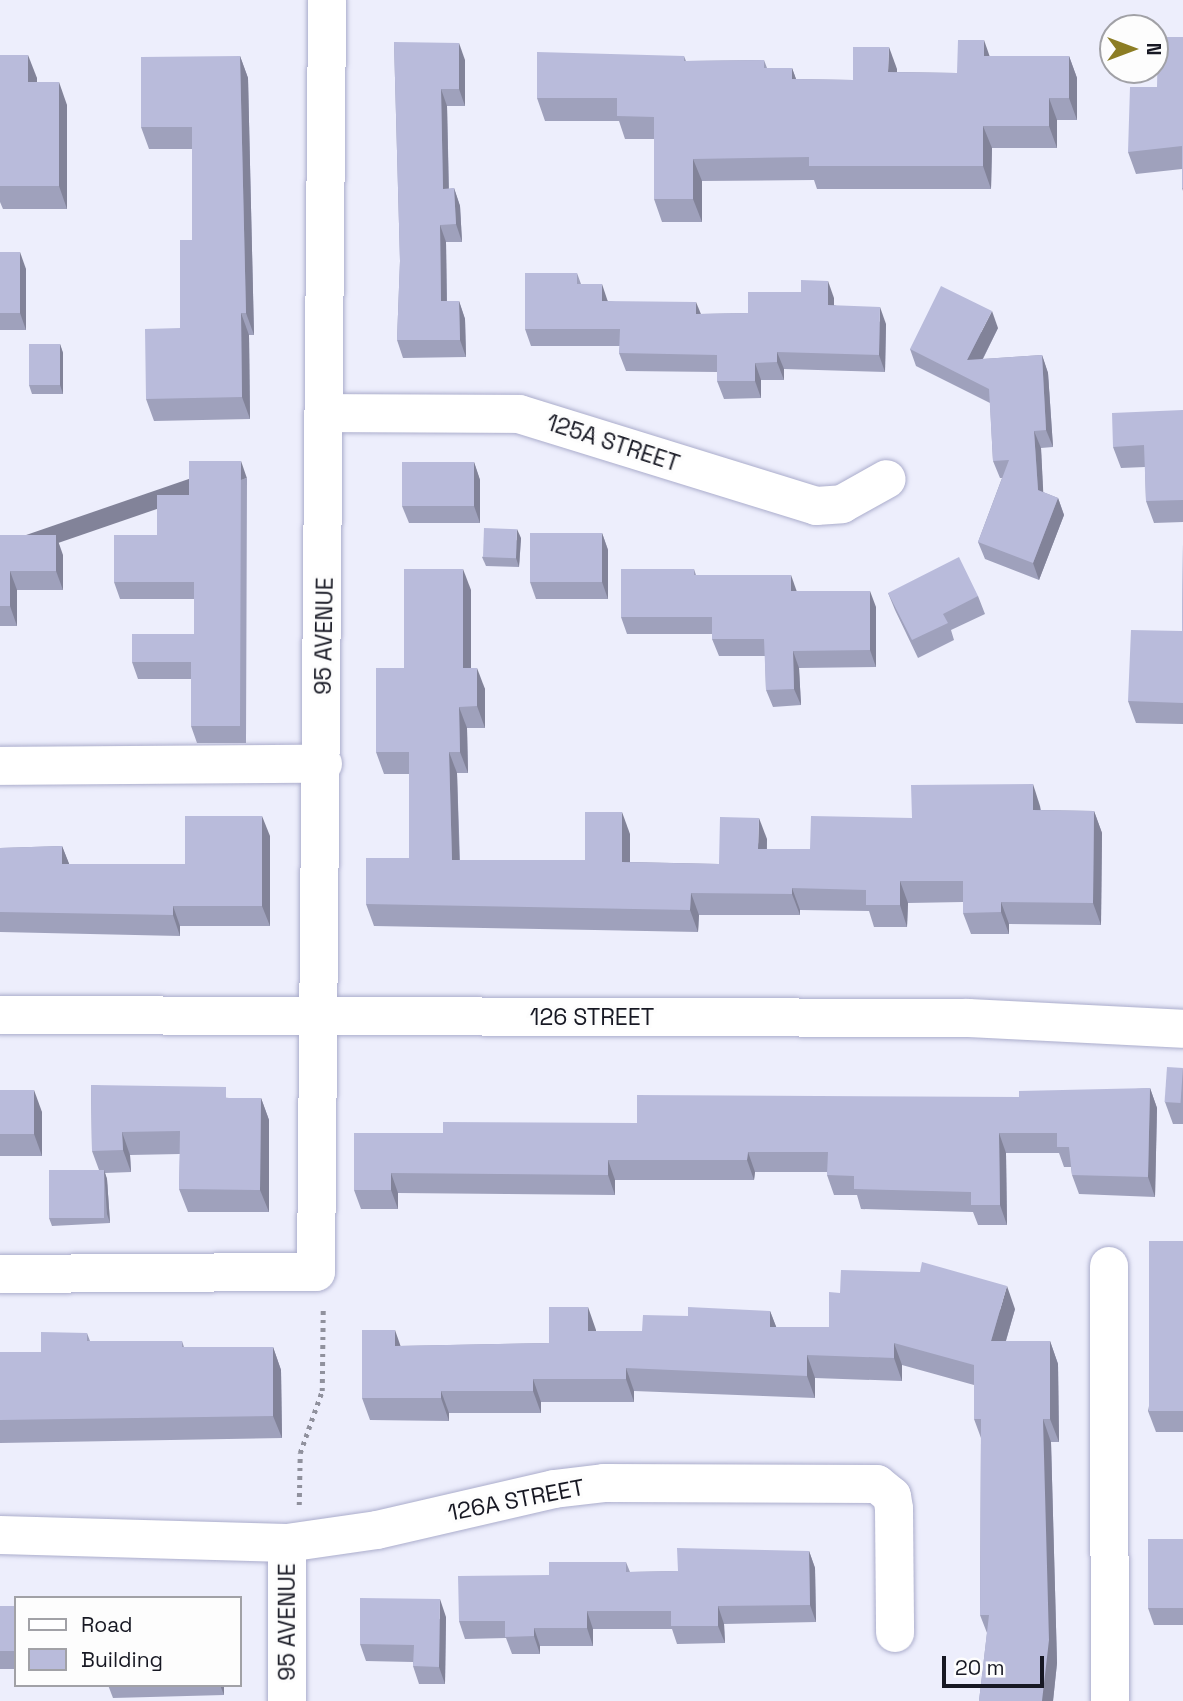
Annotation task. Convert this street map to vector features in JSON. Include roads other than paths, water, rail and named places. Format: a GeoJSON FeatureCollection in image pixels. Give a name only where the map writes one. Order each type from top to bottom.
{"type":"FeatureCollection","features":[{"type":"Feature","properties":{"kind":"street","name":"95 AVENUE"},"geometry":{"type":"LineString","coordinates":[[0,1274],[316,1272],[323,764],[327,0]]}},
{"type":"Feature","properties":{"kind":"street","name":"125A STREET"},"geometry":{"type":"LineString","coordinates":[[326,414],[519,414],[816,506],[842,504],[887,479]]}},
{"type":"Feature","properties":{"kind":"street"},"geometry":{"type":"LineString","coordinates":[[0,766],[323,764]]}},
{"type":"Feature","properties":{"kind":"street","name":"126 STREET"},"geometry":{"type":"LineString","coordinates":[[0,1015],[968,1018],[1183,1029]]}},
{"type":"Feature","properties":{"kind":"street"},"geometry":{"type":"LineString","coordinates":[[1109,1266],[1110,1701]]}},
{"type":"Feature","properties":{"kind":"street","name":"126A STREET"},"geometry":{"type":"LineString","coordinates":[[0,1535],[293,1526],[377,1530],[554,1489],[604,1483],[877,1484],[892,1496],[895,1633]]}},
{"type":"Feature","properties":{"kind":"street","name":"95 AVENUE"},"geometry":{"type":"LineString","coordinates":[[287,1701],[293,1526]]}}]}
